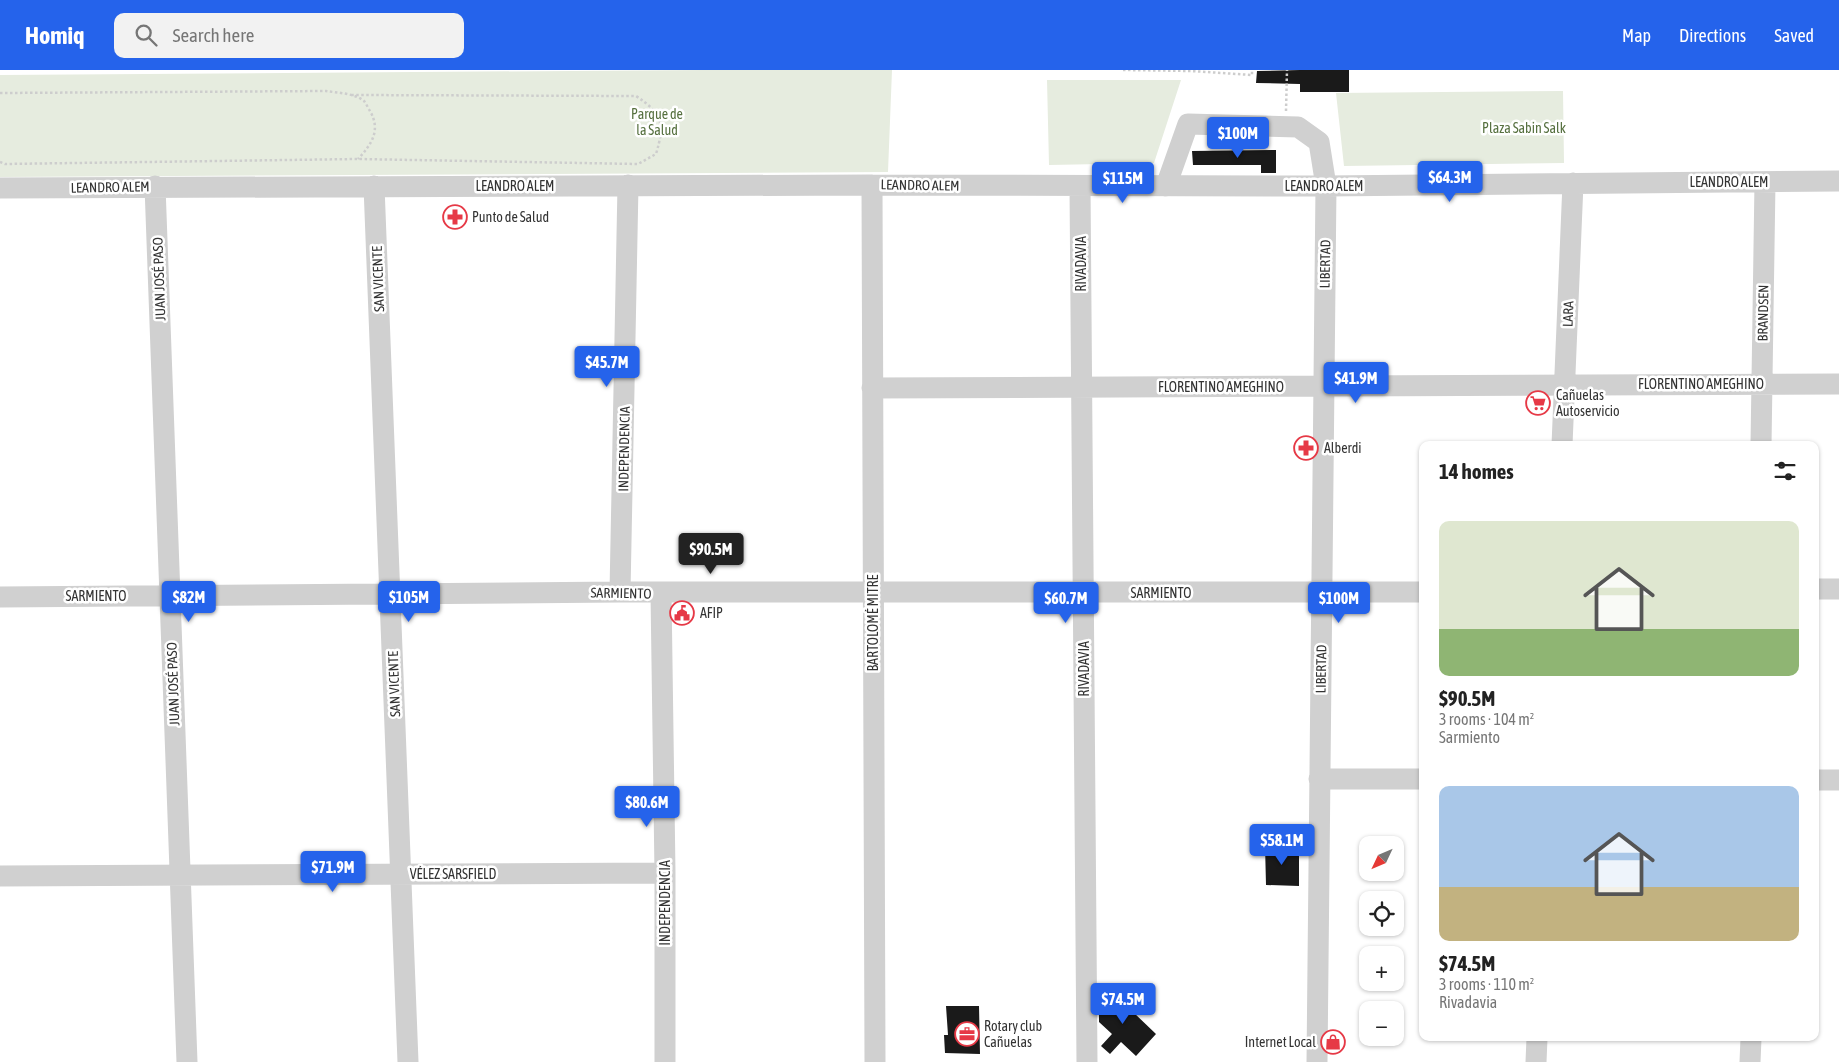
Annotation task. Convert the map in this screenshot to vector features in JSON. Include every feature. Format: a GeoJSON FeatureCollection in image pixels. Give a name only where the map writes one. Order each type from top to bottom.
{"type":"FeatureCollection","features":[{"type":"Feature","properties":{"kind":"street","name":"LIBERTAD"},"geometry":{"type":"LineString","coordinates":[[1166,186],[1188,124],[1298,127],[1319,142],[1326,186],[1317,1062]]}},
{"type":"Feature","properties":{"kind":"street","name":"BRANDSEN"},"geometry":{"type":"LineString","coordinates":[[1760,441],[1765,182]]}},
{"type":"Feature","properties":{"kind":"street","name":"LEANDRO ALEM"},"geometry":{"type":"LineString","coordinates":[[0,188],[872,184],[1326,186],[1839,182]]}},
{"type":"Feature","properties":{"kind":"street","name":"LARA"},"geometry":{"type":"LineString","coordinates":[[1562,441],[1574,183]]}},
{"type":"Feature","properties":{"kind":"street","name":"BARTOLOMÉ MITRE"},"geometry":{"type":"LineString","coordinates":[[872,184],[875,1062]]}},
{"type":"Feature","properties":{"kind":"street","name":"INDEPENDENCIA"},"geometry":{"type":"LineString","coordinates":[[620,592],[628,185]]}},
{"type":"Feature","properties":{"kind":"street","name":"JUAN JOSÉ PASO"},"geometry":{"type":"LineString","coordinates":[[155,186],[187,1062]]}},
{"type":"Feature","properties":{"kind":"street","name":"SAN VICENTE"},"geometry":{"type":"LineString","coordinates":[[374,186],[408,1062]]}},
{"type":"Feature","properties":{"kind":"street","name":"RIVADAVIA"},"geometry":{"type":"LineString","coordinates":[[1080,186],[1088,1062]]}},
{"type":"Feature","properties":{"kind":"street","name":"FLORENTINO AMEGHINO"},"geometry":{"type":"LineString","coordinates":[[872,388],[1839,384]]}},
{"type":"Feature","properties":{"kind":"street"},"geometry":{"type":"LineString","coordinates":[[1819,589],[1839,589]]}},
{"type":"Feature","properties":{"kind":"street","name":"SARMIENTO"},"geometry":{"type":"LineString","coordinates":[[0,597],[620,592],[1419,592]]}},
{"type":"Feature","properties":{"kind":"street","name":"INDEPENDENCIA"},"geometry":{"type":"LineString","coordinates":[[662,593],[665,1062]]}},
{"type":"Feature","properties":{"kind":"street"},"geometry":{"type":"LineString","coordinates":[[1319,779],[1419,779]]}},
{"type":"Feature","properties":{"kind":"street"},"geometry":{"type":"LineString","coordinates":[[1819,780],[1839,780]]}},
{"type":"Feature","properties":{"kind":"street","name":"VÉLEZ SARSFIELD"},"geometry":{"type":"LineString","coordinates":[[0,876],[665,873]]}},
{"type":"Feature","properties":{"kind":"street"},"geometry":{"type":"LineString","coordinates":[[1536,1062],[1537,1041]]}},
{"type":"Feature","properties":{"kind":"street"},"geometry":{"type":"LineString","coordinates":[[1750,1062],[1751,1041]]}},
{"type":"Feature","properties":{"kind":"path"},"geometry":{"type":"LineString","coordinates":[[1123,70],[1191,70],[1252,75],[1252,70]]}},
{"type":"Feature","properties":{"kind":"path"},"geometry":{"type":"LineString","coordinates":[[1286,127],[1287,70]]}},
{"type":"Feature","properties":{"kind":"path"},"geometry":{"type":"LineString","coordinates":[[0,93],[326,91],[351,95],[636,96],[650,105],[659,116],[662,133],[656,154],[638,164],[358,159],[4,164],[0,162]]}},
{"type":"Feature","properties":{"kind":"path"},"geometry":{"type":"LineString","coordinates":[[351,95],[364,101],[373,117],[376,131],[370,146],[358,159]]}},
{"type":"Feature","properties":{"kind":"green space","name":"Parque de la Salud"},"geometry":{"type":"Polygon","coordinates":[[[892,70],[888,172],[0,177],[0,75],[892,70]]]}},
{"type":"Feature","properties":{"kind":"green space"},"geometry":{"type":"Polygon","coordinates":[[[1047,80],[1181,80],[1154,163],[1049,165],[1047,80]]]}},
{"type":"Feature","properties":{"kind":"green space","name":"Plaza Sabin Salk"},"geometry":{"type":"Polygon","coordinates":[[[1563,91],[1564,163],[1344,166],[1336,93],[1563,91]]]}},
{"type":"Feature","properties":{"kind":"building"},"geometry":{"type":"Polygon","coordinates":[[[1349,70],[1349,92],[1300,92],[1300,84],[1256,83],[1257,71],[1349,70]]]}},
{"type":"Feature","properties":{"kind":"building"},"geometry":{"type":"Polygon","coordinates":[[[1276,150],[1276,173],[1261,173],[1261,165],[1193,165],[1192,151],[1276,150]]]}},
{"type":"Feature","properties":{"kind":"building"},"geometry":{"type":"Polygon","coordinates":[[[1265,845],[1299,847],[1299,886],[1266,885],[1265,845]]]}},
{"type":"Feature","properties":{"kind":"building"},"geometry":{"type":"Polygon","coordinates":[[[1109,989],[1156,1034],[1136,1056],[1121,1042],[1110,1054],[1101,1046],[1112,1034],[1099,1022],[1099,1000],[1109,989]]]}},
{"type":"Feature","properties":{"kind":"building"},"geometry":{"type":"Polygon","coordinates":[[[946,1006],[979,1006],[980,1054],[945,1053],[944,1035],[948,1035],[946,1006]]]}},
{"type":"Feature","properties":{"kind":"place","name":"Punto de Salud"},"geometry":{"type":"Point","coordinates":[455,217]}},
{"type":"Feature","properties":{"kind":"place","name":"Cañuelas Autoservicio"},"geometry":{"type":"Point","coordinates":[1538,403]}},
{"type":"Feature","properties":{"kind":"place","name":"Alberdi"},"geometry":{"type":"Point","coordinates":[1306,448]}},
{"type":"Feature","properties":{"kind":"place","name":"AFIP"},"geometry":{"type":"Point","coordinates":[682,613]}},
{"type":"Feature","properties":{"kind":"place","name":"Rotary club Cañuelas"},"geometry":{"type":"Point","coordinates":[967,1034]}},
{"type":"Feature","properties":{"kind":"place","name":"Internet Local"},"geometry":{"type":"Point","coordinates":[1333,1042]}}]}
